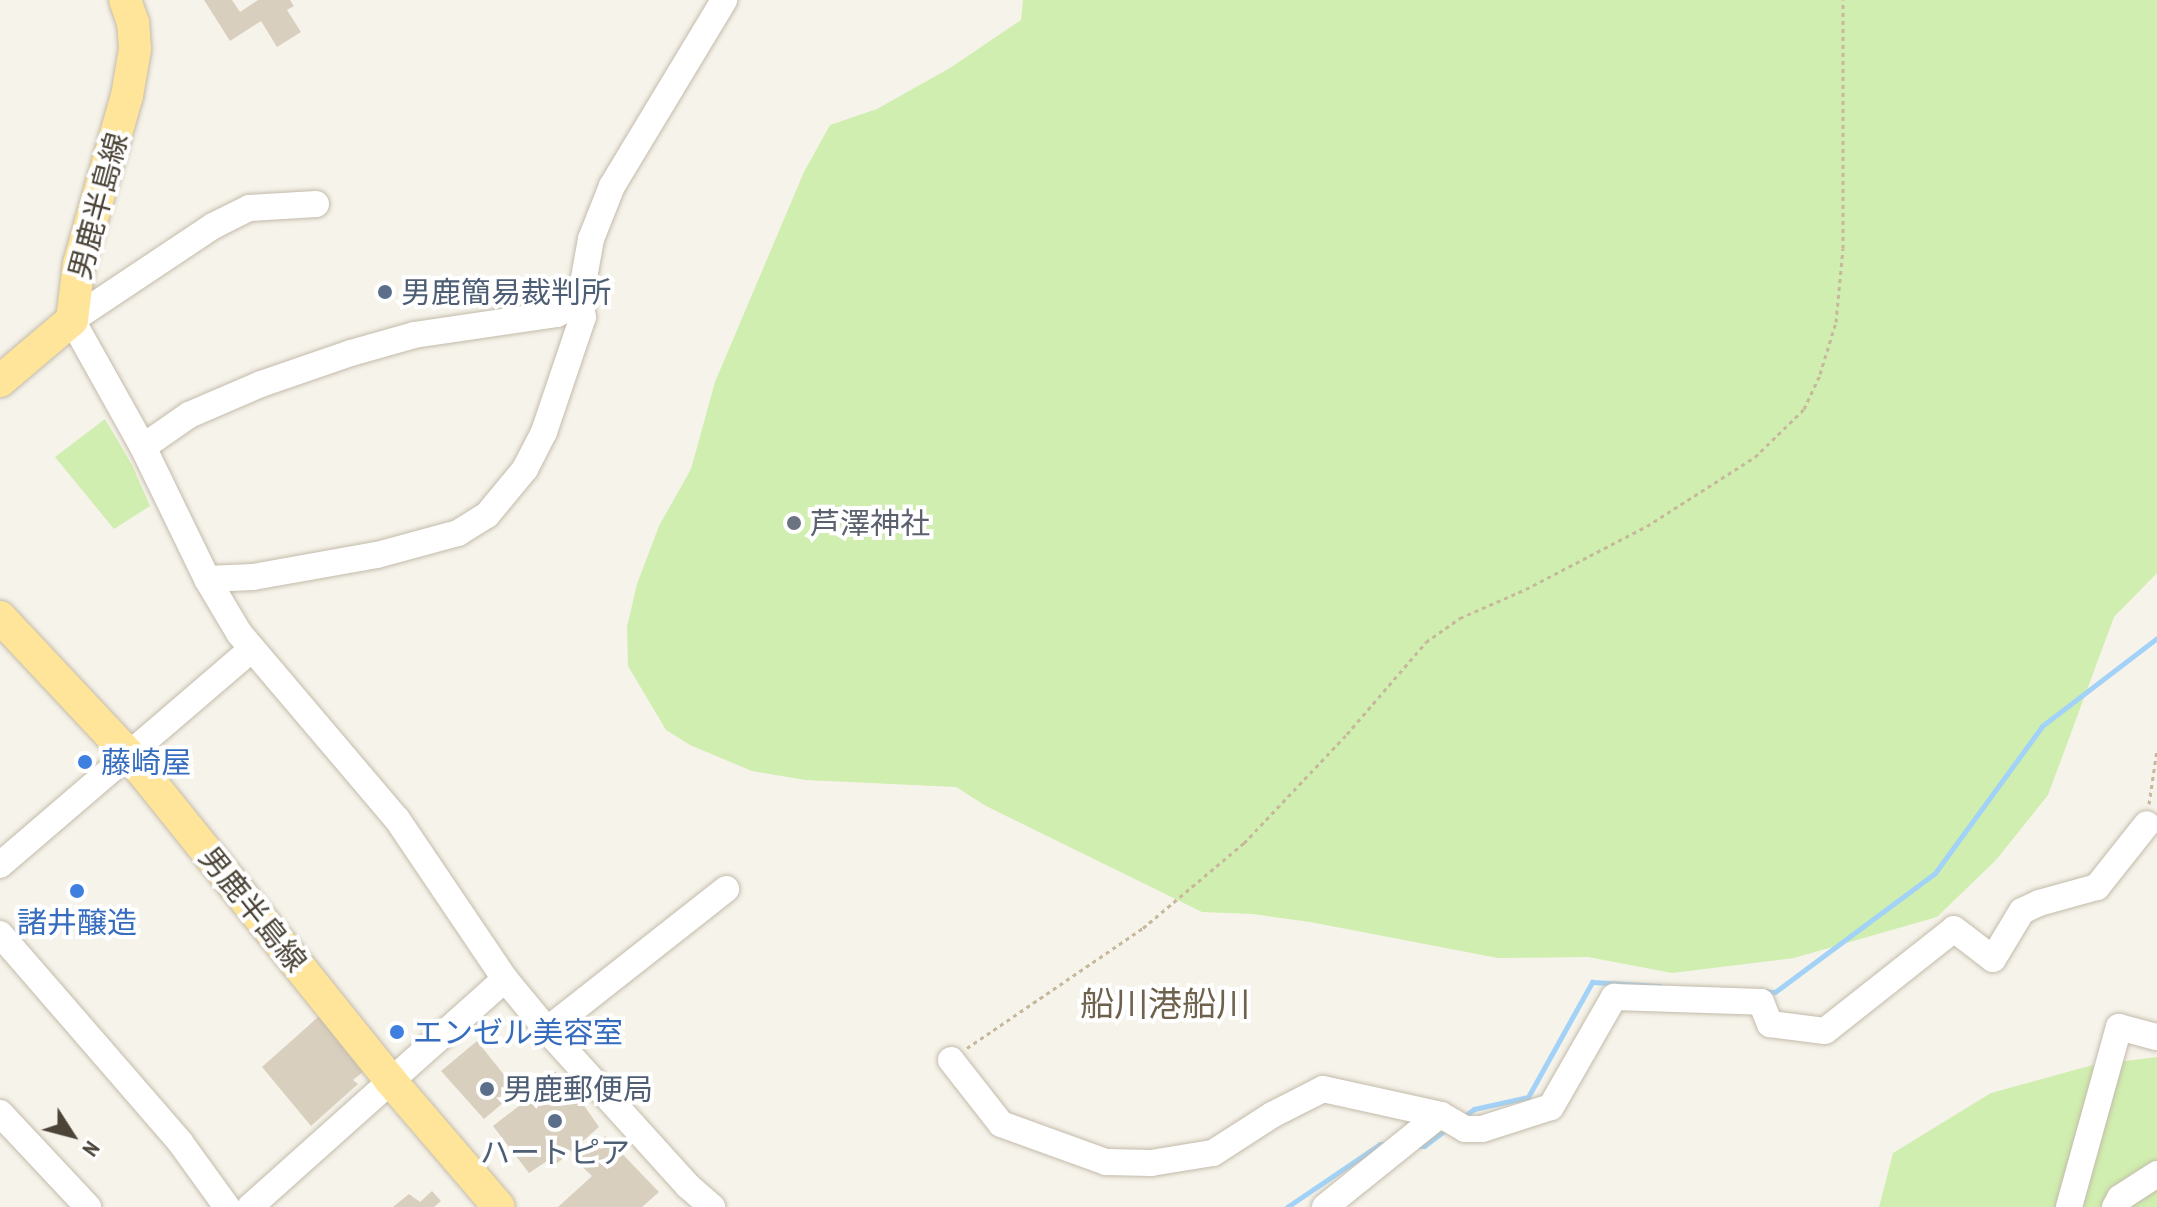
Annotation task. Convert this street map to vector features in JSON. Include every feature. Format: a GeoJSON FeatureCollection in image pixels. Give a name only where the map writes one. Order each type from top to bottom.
{"type":"FeatureCollection","features":[{"type":"Feature","properties":{"kind":"main road","name":"男鹿半島線"},"geometry":{"type":"LineString","coordinates":[[0,381],[72,320],[79,264],[99,204],[127,96],[135,49],[133,23],[125,0]]}},
{"type":"Feature","properties":{"kind":"main road","name":"男鹿半島線"},"geometry":{"type":"LineString","coordinates":[[0,617],[129,755],[390,1080],[499,1207]]}},
{"type":"Feature","properties":{"kind":"street"},"geometry":{"type":"LineString","coordinates":[[207,579],[253,577],[377,555],[458,533],[487,515],[525,469],[544,432],[583,317],[579,296],[591,239],[612,186],[724,0]]}},
{"type":"Feature","properties":{"kind":"street"},"geometry":{"type":"LineString","coordinates":[[316,204],[249,208],[213,226],[72,320],[143,447],[207,579],[251,650],[397,819],[505,979],[547,1030],[688,1186],[712,1207]]}},
{"type":"Feature","properties":{"kind":"street"},"geometry":{"type":"LineString","coordinates":[[143,447],[189,415],[306,368],[414,335],[557,314],[579,296]]}},
{"type":"Feature","properties":{"kind":"street"},"geometry":{"type":"LineString","coordinates":[[0,865],[251,650]]}},
{"type":"Feature","properties":{"kind":"street"},"geometry":{"type":"LineString","coordinates":[[951,1060],[1001,1124],[1106,1162],[1151,1163],[1213,1153],[1272,1115],[1323,1089],[1452,1119],[1465,1129],[1482,1129],[1551,1107],[1614,997],[1761,1002],[1770,1024],[1825,1031],[1954,929],[1993,959],[2022,911],[2039,903],[2097,887],[2147,824]]}},
{"type":"Feature","properties":{"kind":"street"},"geometry":{"type":"LineString","coordinates":[[547,1030],[726,889]]}},
{"type":"Feature","properties":{"kind":"street"},"geometry":{"type":"LineString","coordinates":[[0,934],[180,1142],[227,1207]]}},
{"type":"Feature","properties":{"kind":"street"},"geometry":{"type":"LineString","coordinates":[[250,1207],[505,979]]}},
{"type":"Feature","properties":{"kind":"street"},"geometry":{"type":"LineString","coordinates":[[2063,1206],[2119,1027],[2157,1037]]}},
{"type":"Feature","properties":{"kind":"street"},"geometry":{"type":"LineString","coordinates":[[0,1113],[88,1207]]}},
{"type":"Feature","properties":{"kind":"street"},"geometry":{"type":"LineString","coordinates":[[1325,1207],[1437,1117]]}},
{"type":"Feature","properties":{"kind":"street"},"geometry":{"type":"LineString","coordinates":[[2115,1207],[2120,1198],[2157,1174]]}},
{"type":"Feature","properties":{"kind":"path"},"geometry":{"type":"LineString","coordinates":[[951,1060],[1143,928],[1244,843],[1347,734],[1426,642],[1460,618],[1526,589],[1647,526],[1755,457],[1804,409],[1820,374],[1836,322],[1843,248],[1843,0]]}},
{"type":"Feature","properties":{"kind":"path"},"geometry":{"type":"LineString","coordinates":[[2147,824],[2157,750]]}},
{"type":"Feature","properties":{"kind":"green space"},"geometry":{"type":"Polygon","coordinates":[[[1023,0],[2157,0],[2157,573],[2114,617],[2048,795],[1996,860],[1937,917],[1794,958],[1672,973],[1588,957],[1498,958],[1310,922],[1253,914],[1202,912],[986,806],[956,787],[806,780],[752,771],[690,745],[666,730],[628,666],[627,627],[637,584],[659,526],[691,469],[715,382],[804,172],[830,125],[877,109],[950,68],[1021,20],[1023,0]]]}},
{"type":"Feature","properties":{"kind":"green space"},"geometry":{"type":"Polygon","coordinates":[[[105,419],[132,465],[150,506],[114,529],[55,457],[105,419]]]}},
{"type":"Feature","properties":{"kind":"green space"},"geometry":{"type":"Polygon","coordinates":[[[2157,1057],[2157,1207],[1879,1207],[1893,1153],[1991,1093],[2093,1065],[2157,1057]]]}},
{"type":"Feature","properties":{"kind":"building"},"geometry":{"type":"Polygon","coordinates":[[[204,0],[232,0],[240,12],[258,0],[290,0],[294,6],[287,10],[301,32],[277,47],[261,21],[230,41],[204,0]]]}},
{"type":"Feature","properties":{"kind":"building"},"geometry":{"type":"Polygon","coordinates":[[[326,1010],[369,1067],[353,1080],[358,1084],[311,1126],[262,1067],[326,1010]]]}},
{"type":"Feature","properties":{"kind":"building"},"geometry":{"type":"Polygon","coordinates":[[[477,1041],[517,1091],[484,1119],[441,1071],[477,1041]]]}},
{"type":"Feature","properties":{"kind":"building"},"geometry":{"type":"Polygon","coordinates":[[[554,1071],[567,1081],[599,1127],[553,1167],[547,1161],[529,1173],[493,1126],[537,1092],[540,1083],[554,1071]]]}},
{"type":"Feature","properties":{"kind":"building"},"geometry":{"type":"Polygon","coordinates":[[[605,1136],[659,1192],[642,1207],[558,1207],[592,1176],[576,1161],[605,1136]]]}},
{"type":"Feature","properties":{"kind":"building"},"geometry":{"type":"Polygon","coordinates":[[[432,1191],[441,1201],[434,1207],[393,1207],[409,1194],[420,1202],[432,1191]]]}},
{"type":"Feature","properties":{"kind":"waterway"},"geometry":{"type":"LineString","coordinates":[[1762,991],[1775,992],[1935,873],[2042,726],[2157,638]]}},
{"type":"Feature","properties":{"kind":"waterway"},"geometry":{"type":"LineString","coordinates":[[1462,1118],[1474,1109],[1528,1097],[1592,982],[1660,986]]}},
{"type":"Feature","properties":{"kind":"waterway"},"geometry":{"type":"LineString","coordinates":[[1415,1146],[1424,1146],[1448,1128]]}},
{"type":"Feature","properties":{"kind":"waterway"},"geometry":{"type":"LineString","coordinates":[[1287,1207],[1380,1144],[1385,1144]]}},
{"type":"Feature","properties":{"kind":"place","name":"男鹿簡易裁判所"},"geometry":{"type":"Point","coordinates":[385,292]}},
{"type":"Feature","properties":{"kind":"place","name":"芦澤神社"},"geometry":{"type":"Point","coordinates":[794,523]}},
{"type":"Feature","properties":{"kind":"place","name":"藤崎屋"},"geometry":{"type":"Point","coordinates":[85,762]}},
{"type":"Feature","properties":{"kind":"place","name":"諸井醸造"},"geometry":{"type":"Point","coordinates":[77,891]}},
{"type":"Feature","properties":{"kind":"place","name":"エンゼル美容室"},"geometry":{"type":"Point","coordinates":[397,1032]}},
{"type":"Feature","properties":{"kind":"place","name":"男鹿郵便局"},"geometry":{"type":"Point","coordinates":[487,1089]}},
{"type":"Feature","properties":{"kind":"place","name":"ハートピア"},"geometry":{"type":"Point","coordinates":[555,1121]}},
{"type":"Feature","properties":{"kind":"district","name":"船川港船川"},"geometry":{"type":"Point","coordinates":[1165,1004]}}]}
